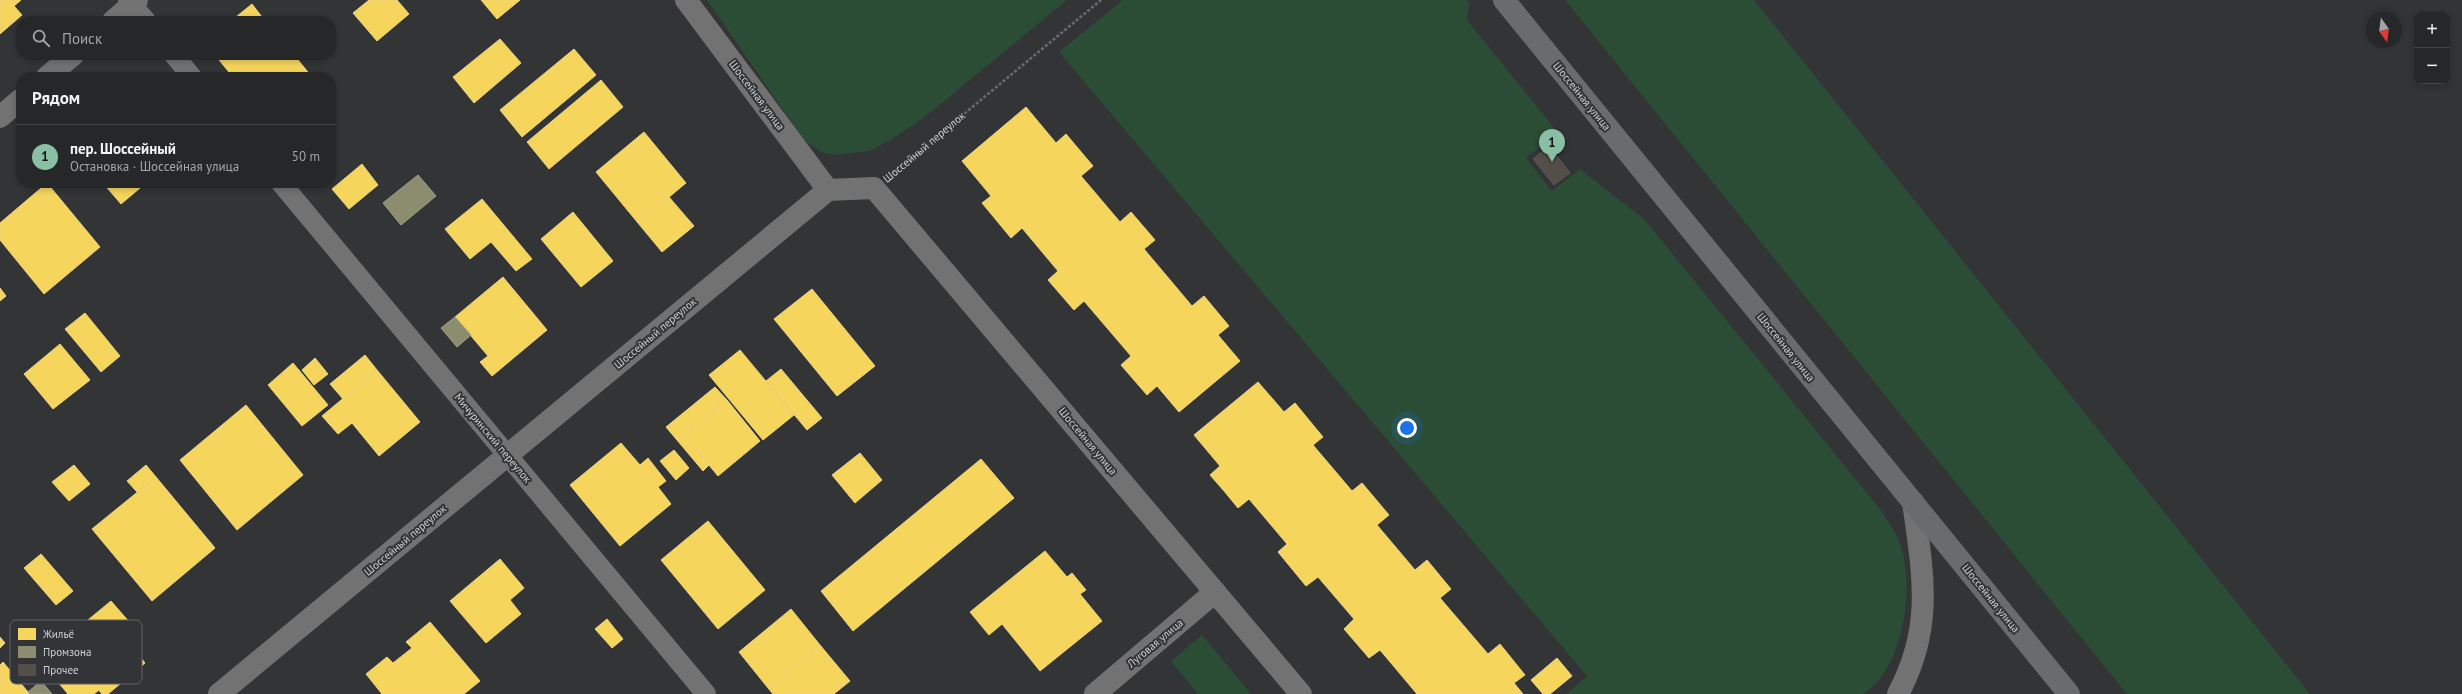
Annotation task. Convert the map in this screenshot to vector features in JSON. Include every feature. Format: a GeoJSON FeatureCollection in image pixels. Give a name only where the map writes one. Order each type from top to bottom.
{"type":"FeatureCollection","features":[{"type":"Feature","properties":{"kind":"main road","name":"Шоссейная улица"},"geometry":{"type":"LineString","coordinates":[[1504,0],[2069,694]]}},
{"type":"Feature","properties":{"kind":"street","name":"Шоссейная улица"},"geometry":{"type":"LineString","coordinates":[[686,0],[828,190]]}},
{"type":"Feature","properties":{"kind":"street"},"geometry":{"type":"LineString","coordinates":[[118,16],[133,2]]}},
{"type":"Feature","properties":{"kind":"street"},"geometry":{"type":"LineString","coordinates":[[53,72],[67,60]]}},
{"type":"Feature","properties":{"kind":"street"},"geometry":{"type":"LineString","coordinates":[[0,117],[16,103]]}},
{"type":"Feature","properties":{"kind":"street","name":"Шоссейная улица"},"geometry":{"type":"LineString","coordinates":[[874,188],[1301,694]]}},
{"type":"Feature","properties":{"kind":"street","name":"Шоссейный переулок"},"geometry":{"type":"LineString","coordinates":[[218,694],[828,190],[874,188]]}},
{"type":"Feature","properties":{"kind":"street"},"geometry":{"type":"LineString","coordinates":[[1898,694],[1909,674],[1918,646],[1924,608],[1923,568],[1913,502]]}},
{"type":"Feature","properties":{"kind":"street","name":"Луговая улица"},"geometry":{"type":"LineString","coordinates":[[1095,694],[1215,592]]}},
{"type":"Feature","properties":{"kind":"lane"},"geometry":{"type":"LineString","coordinates":[[133,2],[143,16]]}},
{"type":"Feature","properties":{"kind":"lane"},"geometry":{"type":"LineString","coordinates":[[178,60],[188,72]]}},
{"type":"Feature","properties":{"kind":"lane","name":"Мичуринский переулок"},"geometry":{"type":"LineString","coordinates":[[285,188],[706,694]]}},
{"type":"Feature","properties":{"kind":"path","name":"Шоссейный переулок"},"geometry":{"type":"LineString","coordinates":[[874,188],[1101,0]]}},
{"type":"Feature","properties":{"kind":"green space"},"geometry":{"type":"Polygon","coordinates":[[[707,0],[1067,0],[926,116],[889,141],[869,151],[834,155],[821,152],[804,140],[707,0]]]}},
{"type":"Feature","properties":{"kind":"green space"},"geometry":{"type":"Polygon","coordinates":[[[1123,0],[1467,0],[1469,3],[1467,20],[1558,133],[1526,158],[1552,191],[1580,169],[1644,219],[1883,513],[1899,540],[1904,556],[1906,593],[1905,613],[1896,650],[1888,666],[1877,682],[1863,694],[1566,694],[1587,676],[1059,52],[1123,0]]]}},
{"type":"Feature","properties":{"kind":"green space"},"geometry":{"type":"Polygon","coordinates":[[[1565,0],[1754,0],[2310,694],[2127,694],[1565,0]]]}},
{"type":"Feature","properties":{"kind":"green space"},"geometry":{"type":"Polygon","coordinates":[[[1202,635],[1251,694],[1198,694],[1171,661],[1202,635]]]}},
{"type":"Feature","properties":{"kind":"building: Жильё"},"geometry":{"type":"Polygon","coordinates":[[[0,0],[21,0],[14,6],[22,15],[16,16],[16,20],[0,34],[0,0]]]}},
{"type":"Feature","properties":{"kind":"building: Жильё"},"geometry":{"type":"Polygon","coordinates":[[[369,0],[397,0],[409,14],[377,41],[353,13],[369,0]]]}},
{"type":"Feature","properties":{"kind":"building: Жильё"},"geometry":{"type":"Polygon","coordinates":[[[481,0],[520,0],[497,19],[481,0]]]}},
{"type":"Feature","properties":{"kind":"building: Жильё"},"geometry":{"type":"Polygon","coordinates":[[[252,4],[261,16],[237,16],[252,4]]]}},
{"type":"Feature","properties":{"kind":"building: Жильё"},"geometry":{"type":"Polygon","coordinates":[[[500,39],[521,63],[474,103],[453,77],[500,39]]]}},
{"type":"Feature","properties":{"kind":"building: Жильё"},"geometry":{"type":"Polygon","coordinates":[[[574,49],[596,75],[522,137],[500,110],[574,49]]]}},
{"type":"Feature","properties":{"kind":"building: Жильё"},"geometry":{"type":"Polygon","coordinates":[[[219,60],[298,60],[308,72],[229,72],[219,60]]]}},
{"type":"Feature","properties":{"kind":"building: Жильё"},"geometry":{"type":"Polygon","coordinates":[[[601,80],[623,107],[549,169],[527,142],[601,80]]]}},
{"type":"Feature","properties":{"kind":"building: Жильё"},"geometry":{"type":"Polygon","coordinates":[[[1026,107],[1056,143],[1066,134],[1093,166],[1081,176],[1120,222],[1131,212],[1155,240],[1144,249],[1192,306],[1204,296],[1229,326],[1218,335],[1240,361],[1179,412],[1157,386],[1147,395],[1121,365],[1131,356],[1084,301],[1074,310],[1048,280],[1058,271],[1022,228],[1011,238],[982,203],[991,196],[962,161],[1026,107]]]}},
{"type":"Feature","properties":{"kind":"building: Жильё"},"geometry":{"type":"Polygon","coordinates":[[[644,132],[686,183],[638,223],[596,172],[644,132]]]}},
{"type":"Feature","properties":{"kind":"building: Жильё"},"geometry":{"type":"Polygon","coordinates":[[[362,164],[378,185],[349,209],[332,189],[336,188],[336,186],[362,164]]]}},
{"type":"Feature","properties":{"kind":"building: Жильё"},"geometry":{"type":"Polygon","coordinates":[[[41,188],[51,188],[100,247],[44,294],[0,240],[0,223],[41,188]]]}},
{"type":"Feature","properties":{"kind":"building: Жильё"},"geometry":{"type":"Polygon","coordinates":[[[107,188],[140,188],[121,204],[107,188]]]}},
{"type":"Feature","properties":{"kind":"building: Жильё"},"geometry":{"type":"Polygon","coordinates":[[[669,197],[694,226],[662,252],[638,223],[669,197]]]}},
{"type":"Feature","properties":{"kind":"building: Жильё"},"geometry":{"type":"Polygon","coordinates":[[[482,199],[507,229],[470,259],[445,229],[482,199]]]}},
{"type":"Feature","properties":{"kind":"building: Жильё"},"geometry":{"type":"Polygon","coordinates":[[[573,212],[613,261],[581,287],[541,239],[573,212]]]}},
{"type":"Feature","properties":{"kind":"building: Жильё"},"geometry":{"type":"Polygon","coordinates":[[[507,229],[532,259],[516,271],[491,242],[507,229]]]}},
{"type":"Feature","properties":{"kind":"building: Жильё"},"geometry":{"type":"Polygon","coordinates":[[[503,277],[547,330],[492,376],[480,362],[488,356],[455,317],[503,277]]]}},
{"type":"Feature","properties":{"kind":"building: Жильё"},"geometry":{"type":"Polygon","coordinates":[[[0,288],[6,296],[0,301],[0,288]]]}},
{"type":"Feature","properties":{"kind":"building: Жильё"},"geometry":{"type":"Polygon","coordinates":[[[812,289],[875,366],[837,396],[774,319],[812,289]]]}},
{"type":"Feature","properties":{"kind":"building: Жильё"},"geometry":{"type":"Polygon","coordinates":[[[85,313],[120,356],[101,372],[65,329],[85,313]]]}},
{"type":"Feature","properties":{"kind":"building: Жильё"},"geometry":{"type":"Polygon","coordinates":[[[60,344],[90,380],[53,409],[24,374],[60,344]]]}},
{"type":"Feature","properties":{"kind":"building: Жильё"},"geometry":{"type":"Polygon","coordinates":[[[740,350],[794,415],[763,440],[709,375],[740,350]]]}},
{"type":"Feature","properties":{"kind":"building: Жильё"},"geometry":{"type":"Polygon","coordinates":[[[365,355],[377,370],[343,399],[330,384],[365,355]]]}},
{"type":"Feature","properties":{"kind":"building: Жильё"},"geometry":{"type":"Polygon","coordinates":[[[315,358],[328,374],[314,385],[302,370],[315,358]]]}},
{"type":"Feature","properties":{"kind":"building: Жильё"},"geometry":{"type":"Polygon","coordinates":[[[293,363],[328,405],[302,426],[268,385],[293,363]]]}},
{"type":"Feature","properties":{"kind":"building: Жильё"},"geometry":{"type":"Polygon","coordinates":[[[781,369],[822,418],[807,430],[766,381],[781,369]]]}},
{"type":"Feature","properties":{"kind":"building: Жильё"},"geometry":{"type":"Polygon","coordinates":[[[377,370],[420,422],[379,456],[352,423],[338,434],[322,416],[377,370]]]}},
{"type":"Feature","properties":{"kind":"building: Жильё"},"geometry":{"type":"Polygon","coordinates":[[[1258,382],[1284,412],[1295,403],[1323,437],[1313,445],[1352,491],[1362,483],[1389,515],[1377,525],[1415,570],[1427,560],[1451,589],[1440,598],[1488,654],[1500,644],[1525,675],[1514,683],[1523,694],[1417,694],[1380,650],[1369,658],[1344,629],[1354,619],[1318,577],[1306,586],[1278,552],[1287,544],[1249,499],[1238,508],[1210,475],[1220,466],[1194,435],[1258,382]]]}},
{"type":"Feature","properties":{"kind":"building: Жильё"},"geometry":{"type":"Polygon","coordinates":[[[715,387],[727,400],[684,435],[709,465],[703,471],[666,427],[715,387]]]}},
{"type":"Feature","properties":{"kind":"building: Жильё"},"geometry":{"type":"Polygon","coordinates":[[[727,400],[760,441],[718,476],[684,435],[727,400]]]}},
{"type":"Feature","properties":{"kind":"building: Жильё"},"geometry":{"type":"Polygon","coordinates":[[[246,405],[303,475],[237,530],[180,460],[246,405]]]}},
{"type":"Feature","properties":{"kind":"building: Жильё"},"geometry":{"type":"Polygon","coordinates":[[[621,443],[640,465],[648,458],[666,481],[658,487],[671,504],[620,546],[570,485],[621,443]]]}},
{"type":"Feature","properties":{"kind":"building: Жильё"},"geometry":{"type":"Polygon","coordinates":[[[674,450],[689,468],[676,480],[660,461],[674,450]]]}},
{"type":"Feature","properties":{"kind":"building: Жильё"},"geometry":{"type":"Polygon","coordinates":[[[860,453],[882,480],[855,503],[832,475],[860,453]]]}},
{"type":"Feature","properties":{"kind":"building: Жильё"},"geometry":{"type":"Polygon","coordinates":[[[981,459],[1014,498],[853,631],[821,591],[981,459]]]}},
{"type":"Feature","properties":{"kind":"building: Жильё"},"geometry":{"type":"Polygon","coordinates":[[[74,465],[90,484],[69,501],[52,482],[74,465]]]}},
{"type":"Feature","properties":{"kind":"building: Жильё"},"geometry":{"type":"Polygon","coordinates":[[[146,465],[156,477],[137,492],[127,481],[146,465]]]}},
{"type":"Feature","properties":{"kind":"building: Жильё"},"geometry":{"type":"Polygon","coordinates":[[[156,477],[215,548],[152,601],[92,529],[156,477]]]}},
{"type":"Feature","properties":{"kind":"building: Жильё"},"geometry":{"type":"Polygon","coordinates":[[[708,521],[765,590],[718,629],[661,560],[708,521]]]}},
{"type":"Feature","properties":{"kind":"building: Жильё"},"geometry":{"type":"Polygon","coordinates":[[[1045,551],[1067,577],[1072,573],[1086,590],[1080,594],[1102,621],[1040,671],[1002,624],[989,635],[970,612],[1045,551]]]}},
{"type":"Feature","properties":{"kind":"building: Жильё"},"geometry":{"type":"Polygon","coordinates":[[[41,554],[73,591],[56,605],[24,568],[41,554]]]}},
{"type":"Feature","properties":{"kind":"building: Жильё"},"geometry":{"type":"Polygon","coordinates":[[[500,559],[524,588],[510,600],[521,614],[486,643],[450,601],[500,559]]]}},
{"type":"Feature","properties":{"kind":"building: Жильё"},"geometry":{"type":"Polygon","coordinates":[[[111,601],[128,620],[88,620],[111,601]]]}},
{"type":"Feature","properties":{"kind":"building: Жильё"},"geometry":{"type":"Polygon","coordinates":[[[791,609],[820,645],[768,688],[739,652],[791,609]]]}},
{"type":"Feature","properties":{"kind":"building: Жильё"},"geometry":{"type":"Polygon","coordinates":[[[607,619],[623,639],[612,648],[595,629],[607,619]]]}},
{"type":"Feature","properties":{"kind":"building: Жильё"},"geometry":{"type":"Polygon","coordinates":[[[430,622],[480,681],[464,694],[382,694],[366,674],[387,657],[393,663],[412,648],[406,642],[430,622]]]}},
{"type":"Feature","properties":{"kind":"building: Жильё"},"geometry":{"type":"Polygon","coordinates":[[[0,637],[5,643],[0,648],[0,637]]]}},
{"type":"Feature","properties":{"kind":"building: Жильё"},"geometry":{"type":"Polygon","coordinates":[[[820,645],[850,681],[834,694],[773,694],[768,688],[820,645]]]}},
{"type":"Feature","properties":{"kind":"building: Жильё"},"geometry":{"type":"Polygon","coordinates":[[[1557,658],[1572,676],[1550,694],[1543,694],[1531,680],[1557,658]]]}},
{"type":"Feature","properties":{"kind":"building: Жильё"},"geometry":{"type":"Polygon","coordinates":[[[3,662],[10,670],[10,684],[22,684],[30,694],[0,694],[0,665],[3,662]]]}},
{"type":"Feature","properties":{"kind":"building: Жильё"},"geometry":{"type":"Polygon","coordinates":[[[60,684],[94,684],[99,690],[94,694],[68,694],[60,684]]]}},
{"type":"Feature","properties":{"kind":"building: Жильё"},"geometry":{"type":"Polygon","coordinates":[[[94,684],[120,684],[108,694],[102,694],[94,684]]]}},
{"type":"Feature","properties":{"kind":"building: Промзона"},"geometry":{"type":"Polygon","coordinates":[[[418,175],[436,196],[401,225],[383,203],[418,175]]]}},
{"type":"Feature","properties":{"kind":"building: Промзона"},"geometry":{"type":"Polygon","coordinates":[[[455,317],[471,335],[457,347],[441,328],[455,317]]]}},
{"type":"Feature","properties":{"kind":"building: Промзона"},"geometry":{"type":"Polygon","coordinates":[[[37,684],[44,684],[52,694],[30,694],[28,692],[37,684]]]}},
{"type":"Feature","properties":{"kind":"building: Прочее"},"geometry":{"type":"Polygon","coordinates":[[[1549,146],[1570,173],[1554,185],[1533,159],[1549,146]]]}},
{"type":"Feature","properties":{"kind":"place","name":"пер. Шоссейный"},"geometry":{"type":"Point","coordinates":[1552,162]}}]}
